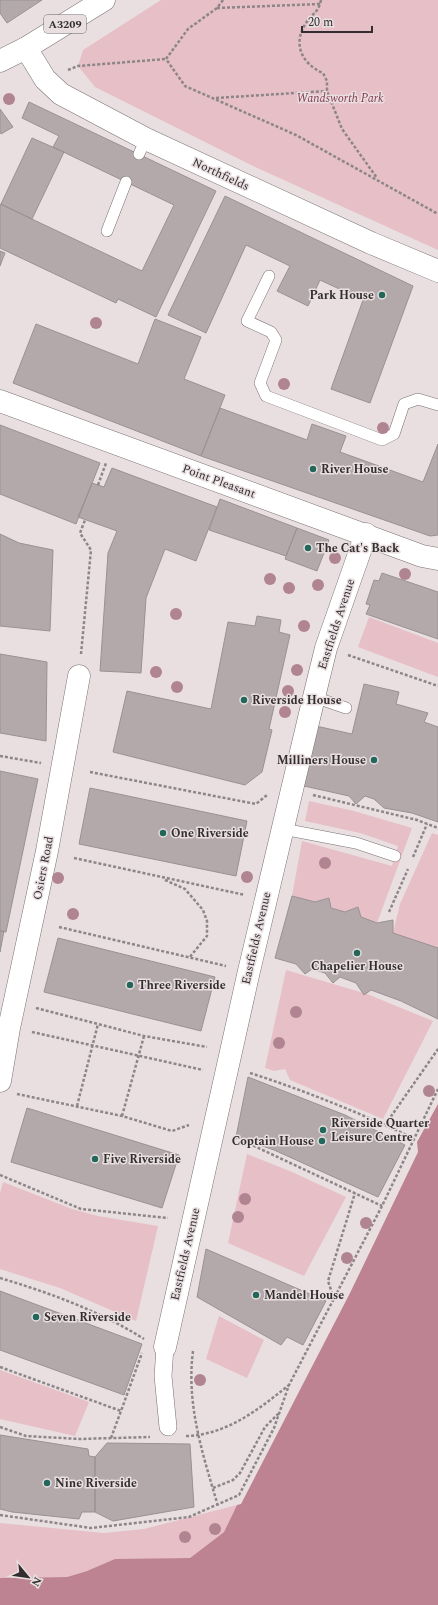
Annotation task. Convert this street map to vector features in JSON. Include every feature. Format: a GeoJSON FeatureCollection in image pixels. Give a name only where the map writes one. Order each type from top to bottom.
{"type":"FeatureCollection","features":[{"type":"Feature","properties":{"kind":"street","name":"A3209"},"geometry":{"type":"LineString","coordinates":[[0,61],[26,48],[104,0]]}},
{"type":"Feature","properties":{"kind":"street","name":"Northfields"},"geometry":{"type":"LineString","coordinates":[[26,48],[45,79],[61,94],[143,147],[438,271]]}},
{"type":"Feature","properties":{"kind":"street","name":"Point Pleasant"},"geometry":{"type":"LineString","coordinates":[[0,401],[366,534],[422,556],[438,559]]}},
{"type":"Feature","properties":{"kind":"street","name":"Eastfields Avenue"},"geometry":{"type":"LineString","coordinates":[[152,1345],[225,1075],[326,648],[366,534]]}},
{"type":"Feature","properties":{"kind":"street","name":"Osiers Road"},"geometry":{"type":"LineString","coordinates":[[0,1081],[2,1055],[45,859],[79,676]]}},
{"type":"Feature","properties":{"kind":"street"},"geometry":{"type":"LineString","coordinates":[[152,1345],[163,1376],[169,1431]]}},
{"type":"Feature","properties":{"kind":"lane"},"geometry":{"type":"LineString","coordinates":[[107,231],[126,182]]}},
{"type":"Feature","properties":{"kind":"lane"},"geometry":{"type":"LineString","coordinates":[[269,276],[247,321],[271,332],[276,340],[260,383],[266,396],[382,440],[394,434],[404,404],[418,399],[438,405]]}},
{"type":"Feature","properties":{"kind":"lane"},"geometry":{"type":"LineString","coordinates":[[314,697],[346,708]]}},
{"type":"Feature","properties":{"kind":"lane"},"geometry":{"type":"LineString","coordinates":[[282,829],[356,843],[395,856]]}},
{"type":"Feature","properties":{"kind":"path"},"geometry":{"type":"LineString","coordinates":[[45,79],[78,66],[166,59],[188,29],[217,8],[223,0]]}},
{"type":"Feature","properties":{"kind":"path"},"geometry":{"type":"LineString","coordinates":[[321,0],[315,14],[307,21],[301,30],[299,41],[300,52],[305,61],[313,69],[323,73],[327,81],[327,91],[342,129],[379,180]]}},
{"type":"Feature","properties":{"kind":"path"},"geometry":{"type":"LineString","coordinates":[[217,8],[320,4]]}},
{"type":"Feature","properties":{"kind":"path"},"geometry":{"type":"LineString","coordinates":[[166,59],[185,86],[296,135],[438,214]]}},
{"type":"Feature","properties":{"kind":"path"},"geometry":{"type":"LineString","coordinates":[[215,98],[327,91]]}},
{"type":"Feature","properties":{"kind":"path"},"geometry":{"type":"LineString","coordinates":[[79,676],[91,550],[80,533],[85,520]]}},
{"type":"Feature","properties":{"kind":"path"},"geometry":{"type":"LineString","coordinates":[[326,648],[438,686]]}},
{"type":"Feature","properties":{"kind":"path"},"geometry":{"type":"LineString","coordinates":[[0,756],[47,764]]}},
{"type":"Feature","properties":{"kind":"path"},"geometry":{"type":"LineString","coordinates":[[90,772],[256,804],[270,792]]}},
{"type":"Feature","properties":{"kind":"path"},"geometry":{"type":"LineString","coordinates":[[308,793],[417,820],[438,828]]}},
{"type":"Feature","properties":{"kind":"path"},"geometry":{"type":"LineString","coordinates":[[74,858],[160,878],[245,895]]}},
{"type":"Feature","properties":{"kind":"path"},"geometry":{"type":"LineString","coordinates":[[160,878],[185,889],[203,910],[207,921],[206,936],[189,958]]}},
{"type":"Feature","properties":{"kind":"path"},"geometry":{"type":"LineString","coordinates":[[59,927],[226,966]]}},
{"type":"Feature","properties":{"kind":"path"},"geometry":{"type":"LineString","coordinates":[[36,1008],[144,1036],[207,1047]]}},
{"type":"Feature","properties":{"kind":"path"},"geometry":{"type":"LineString","coordinates":[[77,1106],[98,1024]]}},
{"type":"Feature","properties":{"kind":"path"},"geometry":{"type":"LineString","coordinates":[[31,1032],[225,1075]]}},
{"type":"Feature","properties":{"kind":"path"},"geometry":{"type":"LineString","coordinates":[[122,1116],[144,1036]]}},
{"type":"Feature","properties":{"kind":"path"},"geometry":{"type":"LineString","coordinates":[[385,1125],[438,1049]]}},
{"type":"Feature","properties":{"kind":"path"},"geometry":{"type":"LineString","coordinates":[[250,1074],[287,1085],[413,1138]]}},
{"type":"Feature","properties":{"kind":"path"},"geometry":{"type":"LineString","coordinates":[[0,1515],[91,1528],[189,1517],[218,1506],[240,1495],[274,1428],[289,1385],[382,1206],[413,1138],[438,1089]]}},
{"type":"Feature","properties":{"kind":"path"},"geometry":{"type":"LineString","coordinates":[[18,1094],[122,1116],[172,1131],[189,1125]]}},
{"type":"Feature","properties":{"kind":"path"},"geometry":{"type":"LineString","coordinates":[[234,1137],[382,1206]]}},
{"type":"Feature","properties":{"kind":"path"},"geometry":{"type":"LineString","coordinates":[[0,1175],[81,1209],[168,1218]]}},
{"type":"Feature","properties":{"kind":"path"},"geometry":{"type":"LineString","coordinates":[[334,1300],[328,1281],[355,1193]]}},
{"type":"Feature","properties":{"kind":"path"},"geometry":{"type":"LineString","coordinates":[[0,1278],[70,1300],[127,1328],[152,1345],[121,1410],[111,1438]]}},
{"type":"Feature","properties":{"kind":"path"},"geometry":{"type":"LineString","coordinates":[[193,1351],[191,1393],[198,1436],[218,1506]]}},
{"type":"Feature","properties":{"kind":"path"},"geometry":{"type":"LineString","coordinates":[[0,1367],[121,1410]]}},
{"type":"Feature","properties":{"kind":"path"},"geometry":{"type":"LineString","coordinates":[[0,1427],[26,1436],[79,1439],[111,1438],[169,1431],[198,1436],[228,1427],[258,1410],[289,1385]]}},
{"type":"Feature","properties":{"kind":"path"},"geometry":{"type":"LineString","coordinates":[[213,1488],[232,1480],[240,1473],[265,1426],[279,1414]]}},
{"type":"Feature","properties":{"kind":"green space","name":"Wandsworth Park"},"geometry":{"type":"Polygon","coordinates":[[[161,0],[438,0],[438,250],[253,166],[95,87],[78,66],[83,50],[161,0]]]}},
{"type":"Feature","properties":{"kind":"green space"},"geometry":{"type":"Polygon","coordinates":[[[369,617],[438,643],[438,677],[358,647],[369,617]]]}},
{"type":"Feature","properties":{"kind":"green space"},"geometry":{"type":"Polygon","coordinates":[[[309,801],[354,811],[412,828],[377,923],[361,917],[358,907],[345,912],[331,908],[328,898],[315,902],[292,896],[302,841],[392,866],[398,846],[360,833],[305,821],[309,801]]]}},
{"type":"Feature","properties":{"kind":"green space"},"geometry":{"type":"Polygon","coordinates":[[[432,833],[438,835],[438,948],[393,933],[400,904],[432,833]]]}},
{"type":"Feature","properties":{"kind":"green space"},"geometry":{"type":"Polygon","coordinates":[[[286,970],[367,994],[433,1021],[383,1119],[290,1080],[285,1069],[274,1071],[265,1068],[286,970]]]}},
{"type":"Feature","properties":{"kind":"green space"},"geometry":{"type":"Polygon","coordinates":[[[247,1154],[292,1172],[346,1197],[304,1276],[228,1243],[247,1154]]]}},
{"type":"Feature","properties":{"kind":"green space"},"geometry":{"type":"Polygon","coordinates":[[[3,1182],[72,1209],[98,1216],[158,1226],[136,1321],[60,1288],[0,1269],[0,1193],[3,1182]]]}},
{"type":"Feature","properties":{"kind":"green space"},"geometry":{"type":"Polygon","coordinates":[[[219,1316],[264,1340],[247,1378],[206,1359],[219,1316]]]}},
{"type":"Feature","properties":{"kind":"green space"},"geometry":{"type":"Polygon","coordinates":[[[0,1370],[89,1402],[75,1436],[0,1419],[0,1370]]]}},
{"type":"Feature","properties":{"kind":"green space"},"geometry":{"type":"Polygon","coordinates":[[[237,1505],[224,1532],[190,1558],[154,1559],[87,1571],[67,1577],[0,1578],[0,1523],[104,1533],[144,1529],[237,1505]]]}},
{"type":"Feature","properties":{"kind":"shaded area"},"geometry":{"type":"Polygon","coordinates":[[[438,1104],[438,1605],[0,1605],[0,1578],[67,1577],[87,1571],[115,1559],[190,1558],[224,1532],[237,1505],[241,1504],[350,1293],[418,1152],[417,1142],[438,1104]]]}},
{"type":"Feature","properties":{"kind":"building"},"geometry":{"type":"Polygon","coordinates":[[[0,0],[42,0],[7,23],[0,13],[0,0]]]}},
{"type":"Feature","properties":{"kind":"building"},"geometry":{"type":"Polygon","coordinates":[[[29,102],[216,191],[156,317],[118,299],[116,303],[0,248],[0,204],[142,271],[174,205],[53,147],[59,136],[22,118],[29,102]]]}},
{"type":"Feature","properties":{"kind":"building"},"geometry":{"type":"Polygon","coordinates":[[[0,109],[13,127],[1,134],[0,132],[0,109]]]}},
{"type":"Feature","properties":{"kind":"building"},"geometry":{"type":"Polygon","coordinates":[[[32,138],[64,152],[32,219],[1,204],[32,138]]]}},
{"type":"Feature","properties":{"kind":"building","name":"Park House"},"geometry":{"type":"Polygon","coordinates":[[[225,196],[413,286],[370,403],[331,389],[363,300],[320,280],[308,306],[277,291],[290,266],[246,245],[206,333],[168,315],[225,196]]]}},
{"type":"Feature","properties":{"kind":"building"},"geometry":{"type":"Polygon","coordinates":[[[0,251],[5,253],[0,266],[0,251]]]}},
{"type":"Feature","properties":{"kind":"building"},"geometry":{"type":"Polygon","coordinates":[[[155,319],[201,337],[184,379],[225,395],[201,456],[13,383],[36,324],[138,364],[155,319]]]}},
{"type":"Feature","properties":{"kind":"building","name":"River House"},"geometry":{"type":"Polygon","coordinates":[[[220,408],[307,440],[312,424],[346,436],[340,452],[423,482],[438,444],[438,535],[430,536],[201,456],[220,408]]]}},
{"type":"Feature","properties":{"kind":"building"},"geometry":{"type":"Polygon","coordinates":[[[0,425],[100,463],[76,524],[0,494],[0,425]]]}},
{"type":"Feature","properties":{"kind":"building"},"geometry":{"type":"Polygon","coordinates":[[[112,468],[217,507],[196,561],[165,549],[146,598],[141,673],[100,671],[108,553],[117,531],[78,517],[92,483],[104,487],[112,468]]]}},
{"type":"Feature","properties":{"kind":"building"},"geometry":{"type":"Polygon","coordinates":[[[220,499],[297,528],[286,556],[209,530],[220,499]]]}},
{"type":"Feature","properties":{"kind":"building","name":"The Cat's Back"},"geometry":{"type":"Polygon","coordinates":[[[297,528],[329,540],[317,571],[285,559],[297,528]]]}},
{"type":"Feature","properties":{"kind":"building"},"geometry":{"type":"Polygon","coordinates":[[[0,534],[19,543],[53,550],[50,631],[0,626],[0,534]]]}},
{"type":"Feature","properties":{"kind":"building"},"geometry":{"type":"Polygon","coordinates":[[[382,573],[438,592],[438,639],[366,614],[370,605],[366,604],[374,580],[379,581],[382,573]]]}},
{"type":"Feature","properties":{"kind":"building","name":"Riverside House"},"geometry":{"type":"Polygon","coordinates":[[[257,616],[281,620],[279,632],[290,635],[269,729],[272,730],[262,772],[245,785],[113,752],[127,691],[211,709],[228,622],[255,626],[257,616]]]}},
{"type":"Feature","properties":{"kind":"building"},"geometry":{"type":"Polygon","coordinates":[[[0,654],[47,662],[46,741],[0,733],[0,654]]]}},
{"type":"Feature","properties":{"kind":"building","name":"Milliners House"},"geometry":{"type":"Polygon","coordinates":[[[364,684],[399,692],[396,704],[428,713],[424,722],[438,727],[438,822],[412,813],[384,808],[374,799],[365,796],[356,804],[349,796],[304,786],[316,726],[352,734],[364,684]]]}},
{"type":"Feature","properties":{"kind":"building"},"geometry":{"type":"Polygon","coordinates":[[[0,771],[38,779],[6,932],[0,931],[0,771]]]}},
{"type":"Feature","properties":{"kind":"building","name":"One Riverside"},"geometry":{"type":"Polygon","coordinates":[[[90,788],[247,821],[236,876],[79,844],[90,788]]]}},
{"type":"Feature","properties":{"kind":"building","name":"Chapelier House"},"geometry":{"type":"Polygon","coordinates":[[[292,896],[315,902],[329,898],[331,908],[345,912],[358,907],[361,917],[377,923],[393,920],[393,933],[438,948],[438,1019],[401,1001],[371,990],[364,995],[356,983],[340,977],[333,983],[325,973],[312,969],[305,974],[296,964],[275,958],[292,896]]]}},
{"type":"Feature","properties":{"kind":"building"},"geometry":{"type":"Polygon","coordinates":[[[0,931],[4,931],[0,952],[0,931]]]}},
{"type":"Feature","properties":{"kind":"building","name":"Three Riverside"},"geometry":{"type":"Polygon","coordinates":[[[58,938],[215,977],[201,1031],[44,992],[58,938]]]}},
{"type":"Feature","properties":{"kind":"building","name":"Coptain House"},"geometry":{"type":"Polygon","coordinates":[[[248,1077],[345,1115],[405,1145],[378,1197],[274,1150],[236,1137],[248,1077]]]}},
{"type":"Feature","properties":{"kind":"building","name":"Five Riverside"},"geometry":{"type":"Polygon","coordinates":[[[27,1108],[179,1155],[162,1208],[11,1162],[27,1108]]]}},
{"type":"Feature","properties":{"kind":"building","name":"Mandel House"},"geometry":{"type":"Polygon","coordinates":[[[206,1249],[326,1301],[303,1345],[287,1337],[281,1345],[197,1297],[206,1249]]]}},
{"type":"Feature","properties":{"kind":"building","name":"Seven Riverside"},"geometry":{"type":"Polygon","coordinates":[[[0,1291],[142,1344],[124,1395],[0,1350],[0,1291]]]}},
{"type":"Feature","properties":{"kind":"building","name":"Nine Riverside"},"geometry":{"type":"Polygon","coordinates":[[[0,1435],[88,1449],[89,1456],[95,1457],[95,1512],[82,1512],[79,1519],[12,1512],[0,1509],[0,1435]]]}},
{"type":"Feature","properties":{"kind":"building"},"geometry":{"type":"Polygon","coordinates":[[[107,1443],[190,1444],[194,1507],[113,1521],[95,1512],[95,1457],[107,1443]]]}},
{"type":"Feature","properties":{"kind":"place","name":"Park House"},"geometry":{"type":"Point","coordinates":[382,295]}},
{"type":"Feature","properties":{"kind":"place","name":"River House"},"geometry":{"type":"Point","coordinates":[313,469]}},
{"type":"Feature","properties":{"kind":"place","name":"The Cat's Back"},"geometry":{"type":"Point","coordinates":[308,548]}},
{"type":"Feature","properties":{"kind":"place","name":"Riverside House"},"geometry":{"type":"Point","coordinates":[244,700]}},
{"type":"Feature","properties":{"kind":"place","name":"Milliners House"},"geometry":{"type":"Point","coordinates":[374,760]}},
{"type":"Feature","properties":{"kind":"place","name":"One Riverside"},"geometry":{"type":"Point","coordinates":[163,833]}},
{"type":"Feature","properties":{"kind":"place","name":"Chapelier House"},"geometry":{"type":"Point","coordinates":[357,953]}},
{"type":"Feature","properties":{"kind":"place","name":"Three Riverside"},"geometry":{"type":"Point","coordinates":[130,985]}},
{"type":"Feature","properties":{"kind":"place","name":"Riverside Quarter Leisure Centre"},"geometry":{"type":"Point","coordinates":[323,1130]}},
{"type":"Feature","properties":{"kind":"place","name":"Coptain House"},"geometry":{"type":"Point","coordinates":[322,1141]}},
{"type":"Feature","properties":{"kind":"place","name":"Five Riverside"},"geometry":{"type":"Point","coordinates":[95,1159]}},
{"type":"Feature","properties":{"kind":"place","name":"Mandel House"},"geometry":{"type":"Point","coordinates":[256,1295]}},
{"type":"Feature","properties":{"kind":"place","name":"Seven Riverside"},"geometry":{"type":"Point","coordinates":[36,1317]}},
{"type":"Feature","properties":{"kind":"place","name":"Nine Riverside"},"geometry":{"type":"Point","coordinates":[47,1483]}}]}
